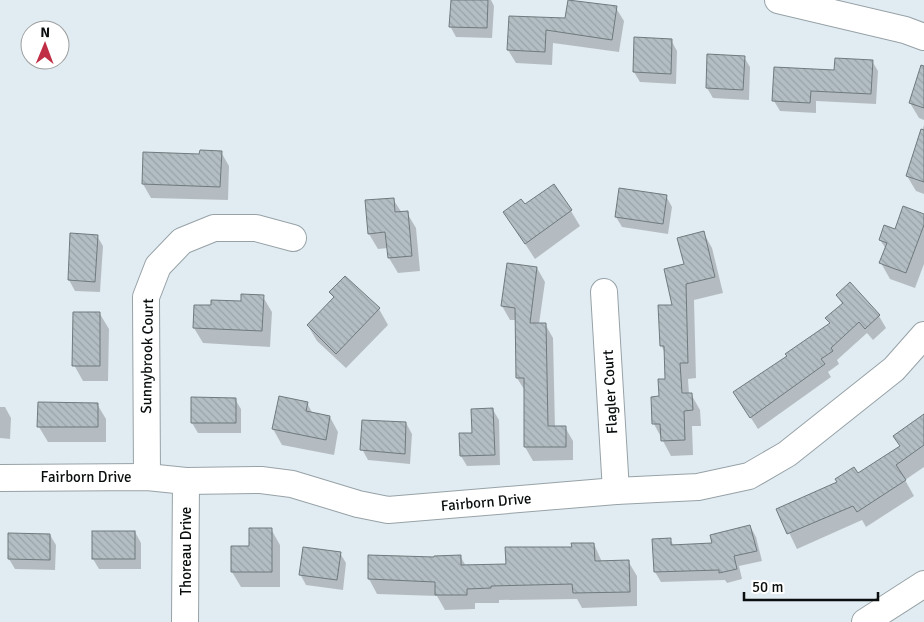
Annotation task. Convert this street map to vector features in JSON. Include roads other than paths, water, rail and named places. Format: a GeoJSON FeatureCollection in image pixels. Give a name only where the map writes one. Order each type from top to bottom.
{"type":"FeatureCollection","features":[{"type":"Feature","properties":{"kind":"street"},"geometry":{"type":"LineString","coordinates":[[778,0],[905,30],[924,37]]}},
{"type":"Feature","properties":{"kind":"street","name":"Sunnybrook Court"},"geometry":{"type":"LineString","coordinates":[[147,477],[146,297],[158,266],[182,240],[214,228],[256,228],[293,238]]}},
{"type":"Feature","properties":{"kind":"street","name":"Flagler Court"},"geometry":{"type":"LineString","coordinates":[[604,292],[616,491]]}},
{"type":"Feature","properties":{"kind":"street","name":"Fairborn Drive"},"geometry":{"type":"LineString","coordinates":[[0,478],[147,477],[186,480],[261,480],[292,484],[358,504],[388,510],[616,491],[698,487],[749,476],[787,454],[894,369],[924,335]]}},
{"type":"Feature","properties":{"kind":"street","name":"Thoreau Drive"},"geometry":{"type":"LineString","coordinates":[[186,480],[186,622]]}},
{"type":"Feature","properties":{"kind":"street"},"geometry":{"type":"LineString","coordinates":[[865,622],[924,584]]}}]}
